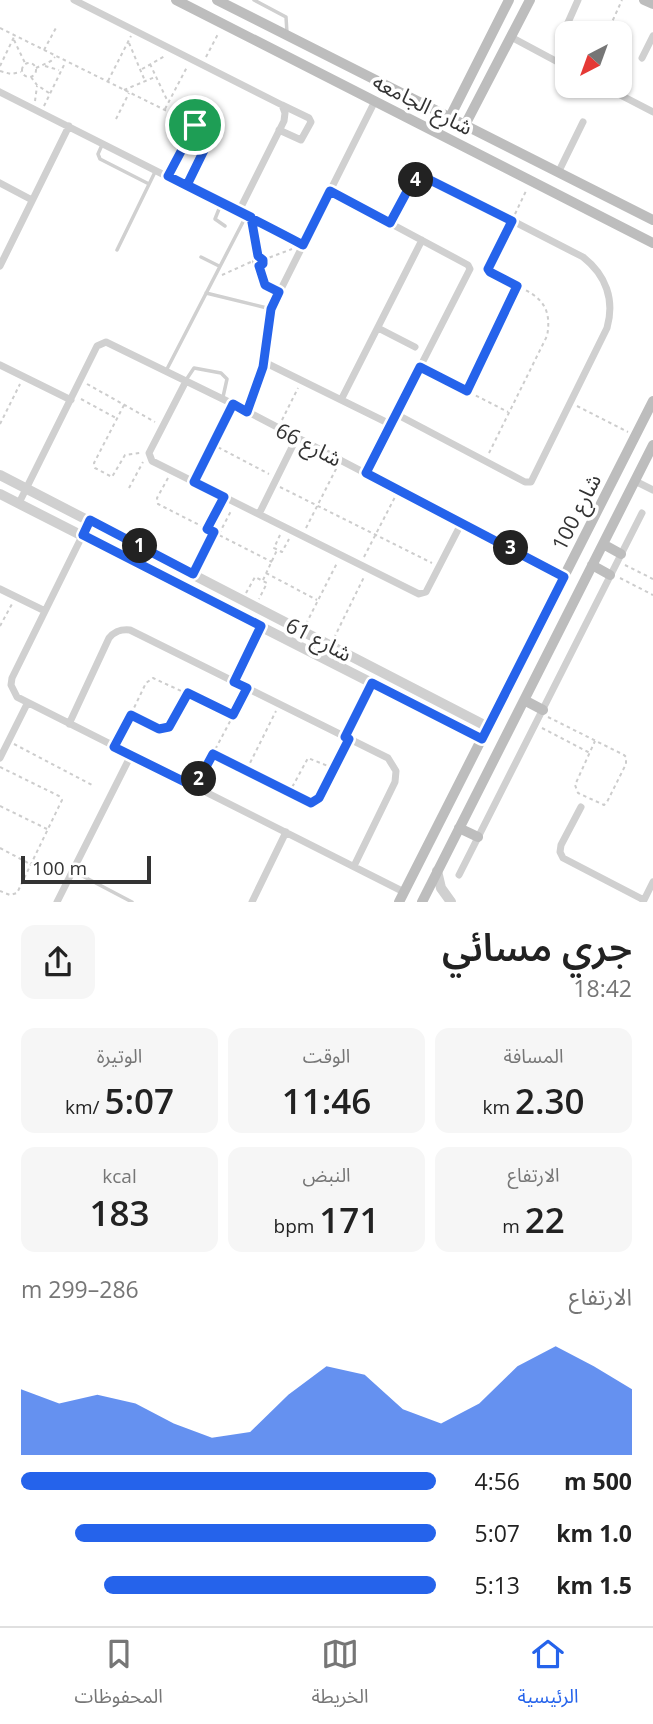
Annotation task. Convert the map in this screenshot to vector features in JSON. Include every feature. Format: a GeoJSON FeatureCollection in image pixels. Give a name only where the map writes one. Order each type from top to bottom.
{"type":"FeatureCollection","features":[{"type":"Feature","properties":{"kind":"main road","name":"شارع الجامعه"},"geometry":{"type":"LineString","coordinates":[[176,0],[651,244]]}},
{"type":"Feature","properties":{"kind":"main road","name":"شارع الجامعه"},"geometry":{"type":"LineString","coordinates":[[217,0],[652,219]]}},
{"type":"Feature","properties":{"kind":"main road"},"geometry":{"type":"LineString","coordinates":[[450,117],[509,0]]}},
{"type":"Feature","properties":{"kind":"main road"},"geometry":{"type":"LineString","coordinates":[[465,125],[530,0]]}},
{"type":"Feature","properties":{"kind":"main road"},"geometry":{"type":"LineString","coordinates":[[644,0],[653,4]]}},
{"type":"Feature","properties":{"kind":"main road"},"geometry":{"type":"LineString","coordinates":[[299,62],[307,44]]}},
{"type":"Feature","properties":{"kind":"main road"},"geometry":{"type":"LineString","coordinates":[[495,162],[503,145]]}},
{"type":"Feature","properties":{"kind":"main road","name":"شارع 100"},"geometry":{"type":"LineString","coordinates":[[402,897],[653,401]]}},
{"type":"Feature","properties":{"kind":"main road","name":"شارع 100"},"geometry":{"type":"LineString","coordinates":[[422,901],[653,445]]}},
{"type":"Feature","properties":{"kind":"main road"},"geometry":{"type":"LineString","coordinates":[[603,544],[619,558]]}},
{"type":"Feature","properties":{"kind":"main road"},"geometry":{"type":"LineString","coordinates":[[592,565],[611,574]]}},
{"type":"Feature","properties":{"kind":"main road"},"geometry":{"type":"LineString","coordinates":[[525,653],[543,662]]}},
{"type":"Feature","properties":{"kind":"main road"},"geometry":{"type":"LineString","coordinates":[[524,700],[542,712]]}},
{"type":"Feature","properties":{"kind":"main road"},"geometry":{"type":"LineString","coordinates":[[459,828],[478,837]]}},
{"type":"Feature","properties":{"kind":"street"},"geometry":{"type":"LineString","coordinates":[[74,0],[309,118],[311,122],[301,140],[279,130]]}},
{"type":"Feature","properties":{"kind":"street"},"geometry":{"type":"LineString","coordinates":[[569,21],[578,0]]}},
{"type":"Feature","properties":{"kind":"street"},"geometry":{"type":"LineString","coordinates":[[642,58],[653,36]]}},
{"type":"Feature","properties":{"kind":"street"},"geometry":{"type":"LineString","coordinates":[[511,37],[555,61]]}},
{"type":"Feature","properties":{"kind":"street"},"geometry":{"type":"LineString","coordinates":[[0,92],[303,245]]}},
{"type":"Feature","properties":{"kind":"street"},"geometry":{"type":"LineString","coordinates":[[625,98],[653,113]]}},
{"type":"Feature","properties":{"kind":"street"},"geometry":{"type":"LineString","coordinates":[[247,412],[264,362],[271,309],[375,101]]}},
{"type":"Feature","properties":{"kind":"street"},"geometry":{"type":"LineString","coordinates":[[245,215],[285,113],[279,103]]}},
{"type":"Feature","properties":{"kind":"street"},"geometry":{"type":"LineString","coordinates":[[558,173],[583,122]]}},
{"type":"Feature","properties":{"kind":"street"},"geometry":{"type":"LineString","coordinates":[[0,266],[69,126]]}},
{"type":"Feature","properties":{"kind":"street"},"geometry":{"type":"LineString","coordinates":[[390,223],[411,184],[424,177],[583,257],[602,276],[609,293],[611,310],[607,328],[531,482],[525,482],[396,414]]}},
{"type":"Feature","properties":{"kind":"street"},"geometry":{"type":"LineString","coordinates":[[0,183],[33,200]]}},
{"type":"Feature","properties":{"kind":"street"},"geometry":{"type":"LineString","coordinates":[[330,191],[468,265],[470,269],[366,473]]}},
{"type":"Feature","properties":{"kind":"street"},"geometry":{"type":"LineString","coordinates":[[341,400],[422,240]]}},
{"type":"Feature","properties":{"kind":"street"},"geometry":{"type":"LineString","coordinates":[[378,328],[415,347]]}},
{"type":"Feature","properties":{"kind":"street","name":"شارع 66"},"geometry":{"type":"LineString","coordinates":[[19,503],[97,346],[103,342],[233,404],[564,577]]}},
{"type":"Feature","properties":{"kind":"street"},"geometry":{"type":"LineString","coordinates":[[264,362],[390,424]]}},
{"type":"Feature","properties":{"kind":"street"},"geometry":{"type":"LineString","coordinates":[[0,365],[72,397]]}},
{"type":"Feature","properties":{"kind":"street"},"geometry":{"type":"LineString","coordinates":[[186,381],[149,456],[172,471],[422,594],[426,592],[462,522]]}},
{"type":"Feature","properties":{"kind":"street"},"geometry":{"type":"LineString","coordinates":[[259,514],[297,437]]}},
{"type":"Feature","properties":{"kind":"street","name":"شارع 61"},"geometry":{"type":"LineString","coordinates":[[0,475],[488,727]]}},
{"type":"Feature","properties":{"kind":"street"},"geometry":{"type":"LineString","coordinates":[[635,481],[650,489],[653,478]]}},
{"type":"Feature","properties":{"kind":"street","name":"شارع 61"},"geometry":{"type":"LineString","coordinates":[[0,494],[482,739]]}},
{"type":"Feature","properties":{"kind":"street"},"geometry":{"type":"LineString","coordinates":[[459,875],[642,513]]}},
{"type":"Feature","properties":{"kind":"street"},"geometry":{"type":"LineString","coordinates":[[90,520],[12,678],[13,692],[27,704],[354,866],[402,897]]}},
{"type":"Feature","properties":{"kind":"street"},"geometry":{"type":"LineString","coordinates":[[0,589],[45,611]]}},
{"type":"Feature","properties":{"kind":"street"},"geometry":{"type":"LineString","coordinates":[[69,724],[109,638],[118,631],[130,630],[388,758],[396,771],[395,782],[354,866]]}},
{"type":"Feature","properties":{"kind":"street"},"geometry":{"type":"LineString","coordinates":[[0,758],[27,704]]}},
{"type":"Feature","properties":{"kind":"street"},"geometry":{"type":"LineString","coordinates":[[57,901],[131,755]]}},
{"type":"Feature","properties":{"kind":"street"},"geometry":{"type":"LineString","coordinates":[[581,807],[561,845],[563,858],[644,901],[653,882]]}},
{"type":"Feature","properties":{"kind":"street"},"geometry":{"type":"LineString","coordinates":[[252,901],[286,832]]}},
{"type":"Feature","properties":{"kind":"street"},"geometry":{"type":"LineString","coordinates":[[437,871],[441,888],[451,901]]}},
{"type":"Feature","properties":{"kind":"lane"},"geometry":{"type":"LineString","coordinates":[[254,0],[286,17],[287,35]]}},
{"type":"Feature","properties":{"kind":"lane"},"geometry":{"type":"LineString","coordinates":[[103,143],[98,155],[100,159],[149,184]]}},
{"type":"Feature","properties":{"kind":"lane"},"geometry":{"type":"LineString","coordinates":[[117,250],[156,170]]}},
{"type":"Feature","properties":{"kind":"lane"},"geometry":{"type":"LineString","coordinates":[[221,202],[215,219],[225,226]]}},
{"type":"Feature","properties":{"kind":"lane"},"geometry":{"type":"LineString","coordinates":[[166,371],[245,215]]}},
{"type":"Feature","properties":{"kind":"lane"},"geometry":{"type":"LineString","coordinates":[[201,257],[219,267]]}},
{"type":"Feature","properties":{"kind":"lane"},"geometry":{"type":"LineString","coordinates":[[206,293],[271,309]]}},
{"type":"Feature","properties":{"kind":"lane"},"geometry":{"type":"LineString","coordinates":[[186,381],[194,368],[221,373],[227,379],[222,399]]}},
{"type":"Feature","properties":{"kind":"lane"},"geometry":{"type":"LineString","coordinates":[[73,871],[132,901]]}},
{"type":"Feature","properties":{"kind":"path"},"geometry":{"type":"LineString","coordinates":[[612,21],[622,0]]}},
{"type":"Feature","properties":{"kind":"path"},"geometry":{"type":"LineString","coordinates":[[202,64],[223,24]]}},
{"type":"Feature","properties":{"kind":"path"},"geometry":{"type":"LineString","coordinates":[[44,50],[57,26]]}},
{"type":"Feature","properties":{"kind":"path"},"geometry":{"type":"LineString","coordinates":[[0,29],[207,131],[209,140],[187,185]]}},
{"type":"Feature","properties":{"kind":"path"},"geometry":{"type":"LineString","coordinates":[[107,82],[134,30]]}},
{"type":"Feature","properties":{"kind":"path"},"geometry":{"type":"LineString","coordinates":[[14,37],[26,64],[23,72]]}},
{"type":"Feature","properties":{"kind":"path"},"geometry":{"type":"LineString","coordinates":[[0,66],[14,37]]}},
{"type":"Feature","properties":{"kind":"path"},"geometry":{"type":"LineString","coordinates":[[128,41],[145,81]]}},
{"type":"Feature","properties":{"kind":"path"},"geometry":{"type":"LineString","coordinates":[[140,70],[175,51]]}},
{"type":"Feature","properties":{"kind":"path"},"geometry":{"type":"LineString","coordinates":[[36,68],[55,56]]}},
{"type":"Feature","properties":{"kind":"path"},"geometry":{"type":"LineString","coordinates":[[165,110],[191,59]]}},
{"type":"Feature","properties":{"kind":"path"},"geometry":{"type":"LineString","coordinates":[[41,112],[65,63]]}},
{"type":"Feature","properties":{"kind":"path"},"geometry":{"type":"LineString","coordinates":[[26,64],[36,68]]}},
{"type":"Feature","properties":{"kind":"path"},"geometry":{"type":"LineString","coordinates":[[150,64],[168,103]]}},
{"type":"Feature","properties":{"kind":"path"},"geometry":{"type":"LineString","coordinates":[[44,65],[62,71]]}},
{"type":"Feature","properties":{"kind":"path"},"geometry":{"type":"LineString","coordinates":[[31,77],[36,68]]}},
{"type":"Feature","properties":{"kind":"path"},"geometry":{"type":"LineString","coordinates":[[0,71],[11,74],[23,72]]}},
{"type":"Feature","properties":{"kind":"path"},"geometry":{"type":"LineString","coordinates":[[23,72],[50,93]]}},
{"type":"Feature","properties":{"kind":"path"},"geometry":{"type":"LineString","coordinates":[[124,90],[156,76]]}},
{"type":"Feature","properties":{"kind":"path"},"geometry":{"type":"LineString","coordinates":[[32,107],[37,97],[37,85]]}},
{"type":"Feature","properties":{"kind":"path"},"geometry":{"type":"LineString","coordinates":[[116,119],[130,93]]}},
{"type":"Feature","properties":{"kind":"path"},"geometry":{"type":"LineString","coordinates":[[168,176],[195,125]]}},
{"type":"Feature","properties":{"kind":"path"},"geometry":{"type":"LineString","coordinates":[[485,461],[547,336],[548,317],[543,302],[488,269],[531,181]]}},
{"type":"Feature","properties":{"kind":"path"},"geometry":{"type":"LineString","coordinates":[[245,215],[258,256],[263,260]]}},
{"type":"Feature","properties":{"kind":"path"},"geometry":{"type":"LineString","coordinates":[[259,266],[263,264],[263,260],[303,245]]}},
{"type":"Feature","properties":{"kind":"path"},"geometry":{"type":"LineString","coordinates":[[213,279],[253,261],[258,256]]}},
{"type":"Feature","properties":{"kind":"path"},"geometry":{"type":"LineString","coordinates":[[253,261],[259,266],[265,285],[279,292]]}},
{"type":"Feature","properties":{"kind":"path"},"geometry":{"type":"LineString","coordinates":[[467,391],[517,286]]}},
{"type":"Feature","properties":{"kind":"path"},"geometry":{"type":"LineString","coordinates":[[420,367],[509,413]]}},
{"type":"Feature","properties":{"kind":"path"},"geometry":{"type":"LineString","coordinates":[[0,424],[23,377]]}},
{"type":"Feature","properties":{"kind":"path"},"geometry":{"type":"LineString","coordinates":[[80,380],[163,425]]}},
{"type":"Feature","properties":{"kind":"path"},"geometry":{"type":"LineString","coordinates":[[279,428],[302,380]]}},
{"type":"Feature","properties":{"kind":"path"},"geometry":{"type":"LineString","coordinates":[[72,397],[117,419]]}},
{"type":"Feature","properties":{"kind":"path"},"geometry":{"type":"LineString","coordinates":[[571,403],[635,436]]}},
{"type":"Feature","properties":{"kind":"path"},"geometry":{"type":"LineString","coordinates":[[194,482],[233,404]]}},
{"type":"Feature","properties":{"kind":"path"},"geometry":{"type":"LineString","coordinates":[[124,405],[94,463],[96,470],[112,477],[126,453],[149,456]]}},
{"type":"Feature","properties":{"kind":"path"},"geometry":{"type":"LineString","coordinates":[[212,444],[317,506],[439,566]]}},
{"type":"Feature","properties":{"kind":"path"},"geometry":{"type":"LineString","coordinates":[[129,488],[149,456]]}},
{"type":"Feature","properties":{"kind":"path"},"geometry":{"type":"LineString","coordinates":[[302,536],[341,460]]}},
{"type":"Feature","properties":{"kind":"path"},"geometry":{"type":"LineString","coordinates":[[172,471],[157,498],[158,504],[272,562]]}},
{"type":"Feature","properties":{"kind":"path"},"geometry":{"type":"LineString","coordinates":[[360,565],[398,489]]}},
{"type":"Feature","properties":{"kind":"path"},"geometry":{"type":"LineString","coordinates":[[207,529],[224,497]]}},
{"type":"Feature","properties":{"kind":"path"},"geometry":{"type":"LineString","coordinates":[[219,535],[235,502]]}},
{"type":"Feature","properties":{"kind":"path"},"geometry":{"type":"LineString","coordinates":[[284,527],[274,548],[277,550],[283,552],[293,531]]}},
{"type":"Feature","properties":{"kind":"path"},"geometry":{"type":"LineString","coordinates":[[193,574],[214,532]]}},
{"type":"Feature","properties":{"kind":"path"},"geometry":{"type":"LineString","coordinates":[[262,581],[277,550]]}},
{"type":"Feature","properties":{"kind":"path"},"geometry":{"type":"LineString","coordinates":[[303,631],[341,556]]}},
{"type":"Feature","properties":{"kind":"path"},"geometry":{"type":"LineString","coordinates":[[619,558],[653,579]]}},
{"type":"Feature","properties":{"kind":"path"},"geometry":{"type":"LineString","coordinates":[[330,645],[368,569]]}},
{"type":"Feature","properties":{"kind":"path"},"geometry":{"type":"LineString","coordinates":[[266,573],[318,601]]}},
{"type":"Feature","properties":{"kind":"path"},"geometry":{"type":"LineString","coordinates":[[611,574],[653,595]]}},
{"type":"Feature","properties":{"kind":"path"},"geometry":{"type":"LineString","coordinates":[[242,599],[254,577],[262,581],[267,584],[255,606]]}},
{"type":"Feature","properties":{"kind":"path"},"geometry":{"type":"LineString","coordinates":[[0,626],[15,597]]}},
{"type":"Feature","properties":{"kind":"path"},"geometry":{"type":"LineString","coordinates":[[234,682],[261,626]]}},
{"type":"Feature","properties":{"kind":"path"},"geometry":{"type":"LineString","coordinates":[[114,747],[150,679],[156,677],[233,715]]}},
{"type":"Feature","properties":{"kind":"path"},"geometry":{"type":"LineString","coordinates":[[213,754],[308,803],[314,802],[334,769],[372,683]]}},
{"type":"Feature","properties":{"kind":"path"},"geometry":{"type":"LineString","coordinates":[[195,787],[247,688]]}},
{"type":"Feature","properties":{"kind":"path"},"geometry":{"type":"LineString","coordinates":[[131,715],[159,729],[166,729],[171,725],[188,693]]}},
{"type":"Feature","properties":{"kind":"path"},"geometry":{"type":"LineString","coordinates":[[246,771],[279,704]]}},
{"type":"Feature","properties":{"kind":"path"},"geometry":{"type":"LineString","coordinates":[[542,712],[624,755],[627,760],[604,805],[578,793],[576,789],[576,782],[595,741]]}},
{"type":"Feature","properties":{"kind":"path"},"geometry":{"type":"LineString","coordinates":[[535,725],[590,753]]}},
{"type":"Feature","properties":{"kind":"path"},"geometry":{"type":"LineString","coordinates":[[8,741],[94,786]]}},
{"type":"Feature","properties":{"kind":"path"},"geometry":{"type":"LineString","coordinates":[[289,793],[309,757],[334,769]]}},
{"type":"Feature","properties":{"kind":"path"},"geometry":{"type":"LineString","coordinates":[[0,767],[60,797],[61,803],[15,894],[0,891]]}},
{"type":"Feature","properties":{"kind":"path"},"geometry":{"type":"LineString","coordinates":[[0,806],[48,830]]}},
{"type":"Feature","properties":{"kind":"path"},"geometry":{"type":"LineString","coordinates":[[0,848],[31,864]]}},
{"type":"Feature","properties":{"kind":"route"},"geometry":{"type":"LineString","coordinates":[[195,125],[168,176],[187,185],[221,202],[239,211],[303,245],[330,191],[390,223],[411,184],[424,177],[512,221],[488,269],[517,286],[467,391],[420,367],[366,473],[564,577],[482,739],[372,683],[345,737],[349,739],[319,798],[311,803],[213,754],[195,787],[114,747],[131,715],[159,729],[169,727],[188,693],[233,715],[247,688],[234,682],[261,626],[83,535],[90,520],[193,574],[214,532],[207,529],[224,497],[194,482],[233,404],[247,412],[263,367],[271,309],[279,292],[265,285],[259,266],[263,264],[263,260],[258,256],[251,217],[187,185],[209,140],[207,131],[195,125]]}}]}
